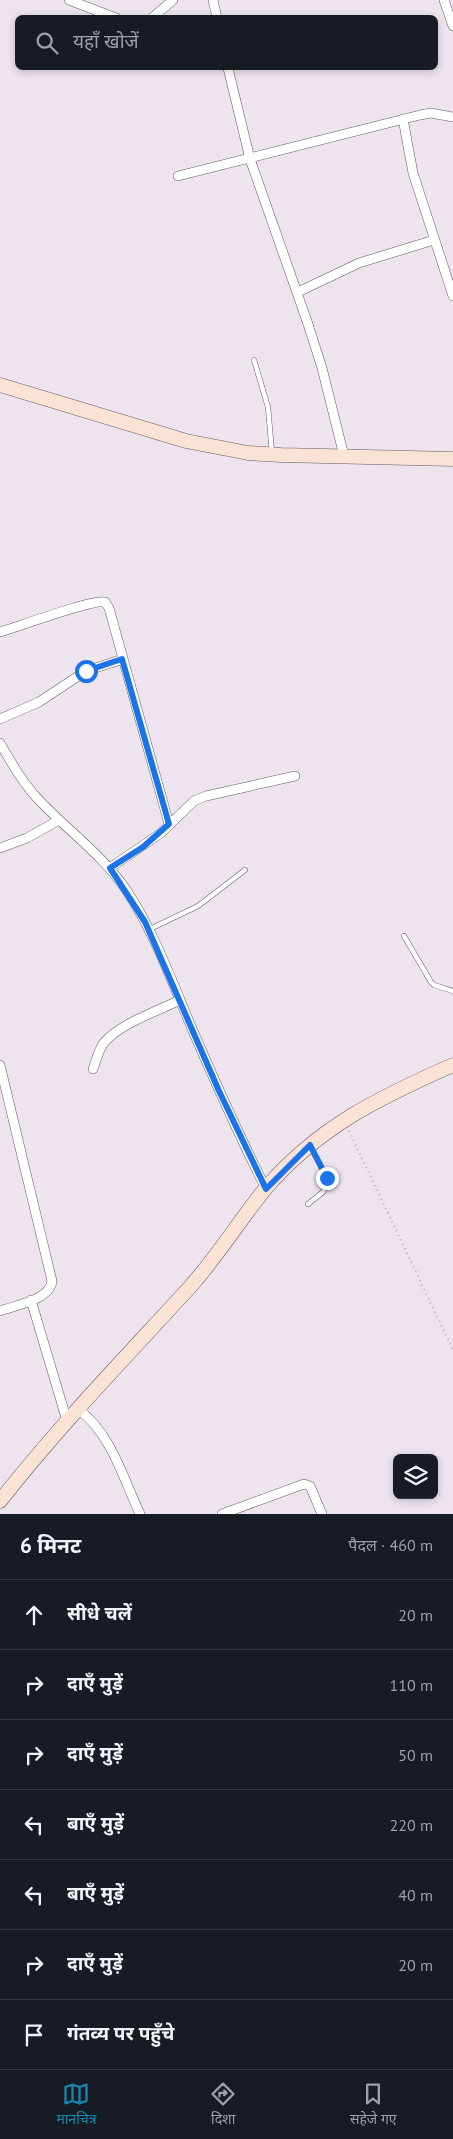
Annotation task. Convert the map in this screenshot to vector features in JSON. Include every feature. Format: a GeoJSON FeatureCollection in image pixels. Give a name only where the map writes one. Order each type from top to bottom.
{"type":"FeatureCollection","features":[{"type":"Feature","properties":{"kind":"street"},"geometry":{"type":"LineString","coordinates":[[69,0],[108,15]]}},
{"type":"Feature","properties":{"kind":"street"},"geometry":{"type":"LineString","coordinates":[[156,15],[173,0]]}},
{"type":"Feature","properties":{"kind":"street"},"geometry":{"type":"LineString","coordinates":[[213,0],[216,15]]}},
{"type":"Feature","properties":{"kind":"street"},"geometry":{"type":"LineString","coordinates":[[444,0],[453,26]]}},
{"type":"Feature","properties":{"kind":"street"},"geometry":{"type":"LineString","coordinates":[[228,70],[250,159],[298,292],[322,368],[344,456]]}},
{"type":"Feature","properties":{"kind":"street"},"geometry":{"type":"LineString","coordinates":[[178,176],[403,119],[431,113],[453,117]]}},
{"type":"Feature","properties":{"kind":"street"},"geometry":{"type":"LineString","coordinates":[[403,119],[413,173],[453,296]]}},
{"type":"Feature","properties":{"kind":"street"},"geometry":{"type":"LineString","coordinates":[[298,292],[359,263],[434,240]]}},
{"type":"Feature","properties":{"kind":"street"},"geometry":{"type":"LineString","coordinates":[[0,385],[193,442],[272,454],[453,459]]}},
{"type":"Feature","properties":{"kind":"street"},"geometry":{"type":"LineString","coordinates":[[0,632],[103,601],[109,608],[169,824]]}},
{"type":"Feature","properties":{"kind":"street"},"geometry":{"type":"LineString","coordinates":[[0,719],[39,702],[86,671],[122,659]]}},
{"type":"Feature","properties":{"kind":"street"},"geometry":{"type":"LineString","coordinates":[[0,742],[14,768],[37,798],[110,868],[127,892],[148,930],[219,1091],[266,1189]]}},
{"type":"Feature","properties":{"kind":"street"},"geometry":{"type":"LineString","coordinates":[[110,868],[143,847],[194,800],[295,776]]}},
{"type":"Feature","properties":{"kind":"street"},"geometry":{"type":"LineString","coordinates":[[0,848],[27,838],[59,820]]}},
{"type":"Feature","properties":{"kind":"street"},"geometry":{"type":"LineString","coordinates":[[93,1069],[103,1044],[111,1036],[134,1022],[180,1000]]}},
{"type":"Feature","properties":{"kind":"street"},"geometry":{"type":"LineString","coordinates":[[0,1065],[52,1281],[49,1291],[31,1300],[0,1311]]}},
{"type":"Feature","properties":{"kind":"street"},"geometry":{"type":"LineString","coordinates":[[0,1500],[40,1450],[191,1286],[266,1189],[310,1145],[343,1119],[388,1095],[453,1065]]}},
{"type":"Feature","properties":{"kind":"street"},"geometry":{"type":"LineString","coordinates":[[31,1300],[67,1421]]}},
{"type":"Feature","properties":{"kind":"street"},"geometry":{"type":"LineString","coordinates":[[78,1409],[90,1418],[101,1432],[140,1514]]}},
{"type":"Feature","properties":{"kind":"street"},"geometry":{"type":"LineString","coordinates":[[222,1514],[304,1484],[310,1486],[322,1514]]}},
{"type":"Feature","properties":{"kind":"lane"},"geometry":{"type":"LineString","coordinates":[[254,360],[268,407],[272,454]]}},
{"type":"Feature","properties":{"kind":"lane"},"geometry":{"type":"LineString","coordinates":[[148,930],[198,906],[245,870]]}},
{"type":"Feature","properties":{"kind":"lane"},"geometry":{"type":"LineString","coordinates":[[404,936],[431,982],[453,992]]}},
{"type":"Feature","properties":{"kind":"lane"},"geometry":{"type":"LineString","coordinates":[[308,1204],[328,1184],[310,1145]]}},
{"type":"Feature","properties":{"kind":"path"},"geometry":{"type":"LineString","coordinates":[[343,1119],[453,1350]]}},
{"type":"Feature","properties":{"kind":"route"},"geometry":{"type":"LineString","coordinates":[[86,671],[122,659],[169,824],[143,847],[110,868],[145,922],[219,1091],[266,1189],[310,1145],[327,1178]]}}]}
